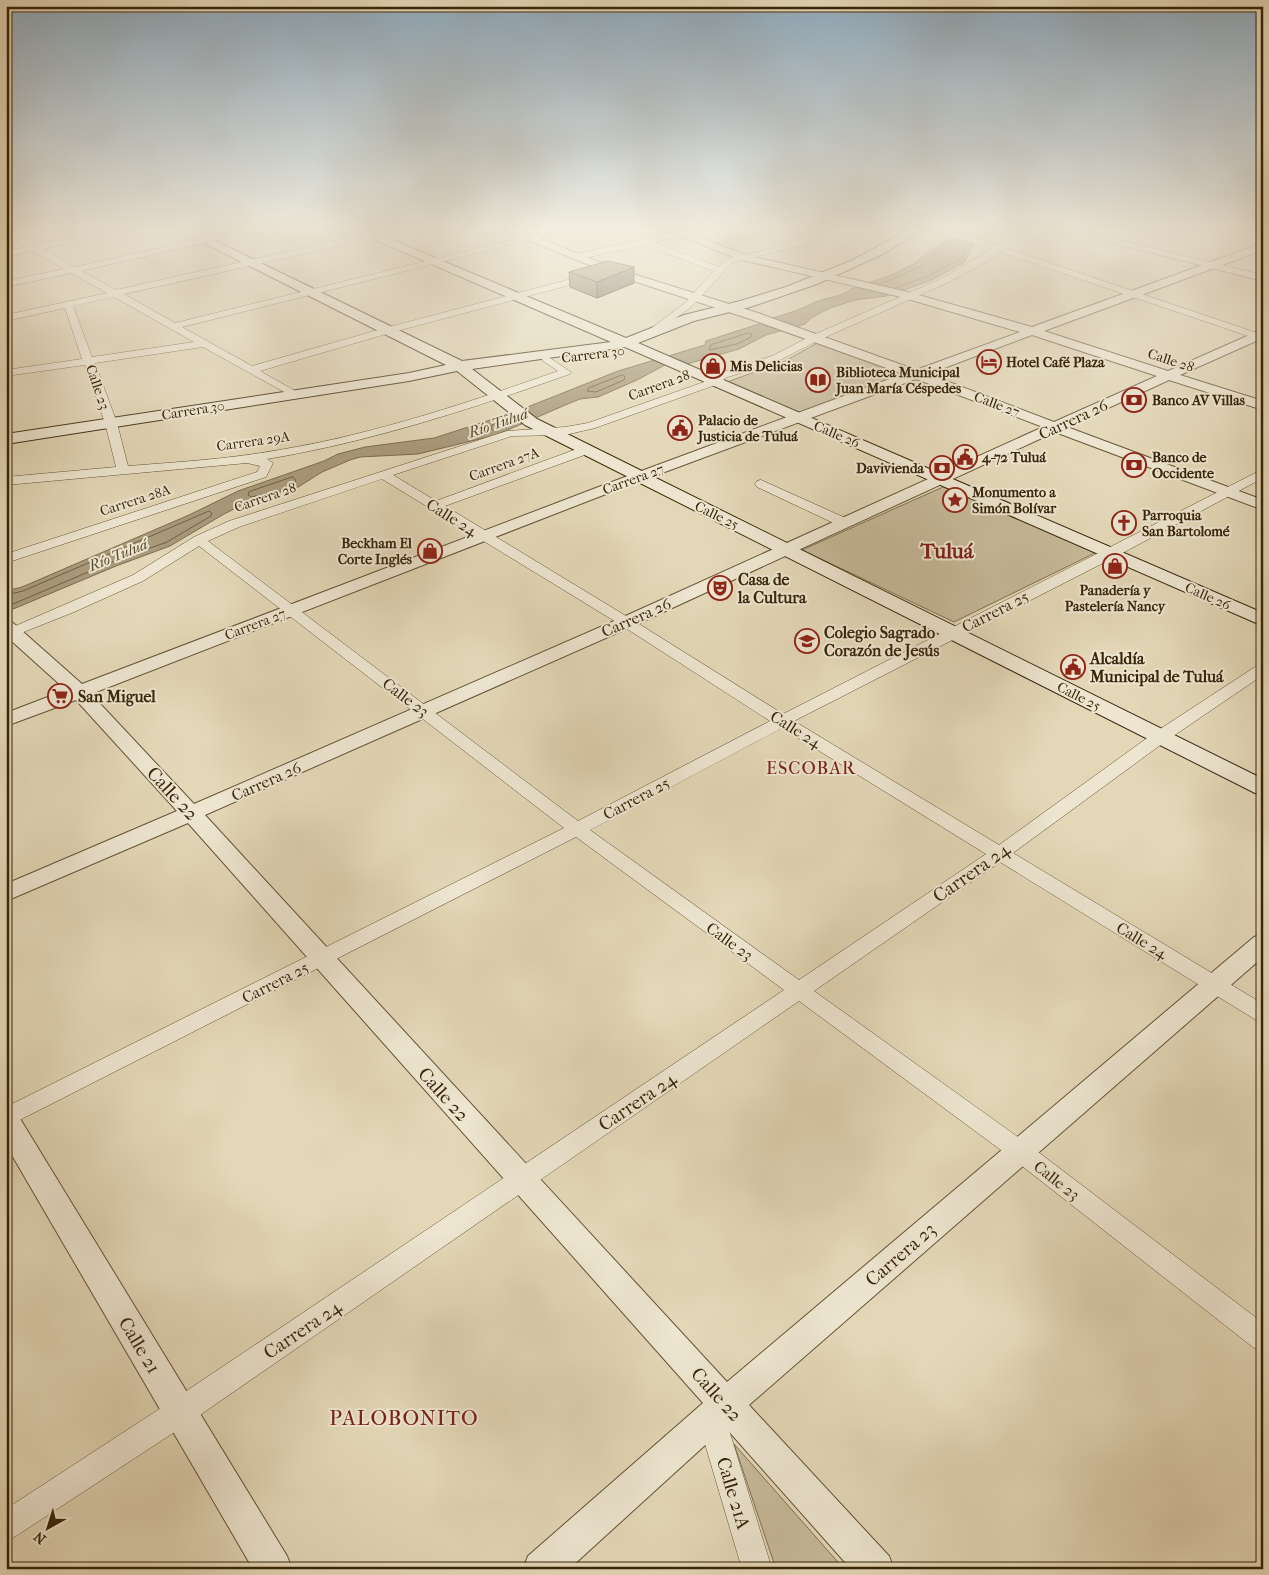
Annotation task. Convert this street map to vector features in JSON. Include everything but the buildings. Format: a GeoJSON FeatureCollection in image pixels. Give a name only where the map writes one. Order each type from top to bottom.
{"type":"FeatureCollection","features":[{"type":"Feature","properties":{"kind":"main road","name":"Calle 25"},"geometry":{"type":"LineString","coordinates":[[331,302],[462,368],[531,422],[1263,788]]}},
{"type":"Feature","properties":{"kind":"main road","name":"Calle 26"},"geometry":{"type":"LineString","coordinates":[[526,302],[716,379],[800,418],[1263,620]]}},
{"type":"Feature","properties":{"kind":"main road","name":"Carrera 30"},"geometry":{"type":"LineString","coordinates":[[462,368],[637,348],[757,302]]}},
{"type":"Feature","properties":{"kind":"main road","name":"Carrera 30"},"geometry":{"type":"LineString","coordinates":[[6,439],[462,368],[637,348],[657,329],[688,318],[735,309]]}},
{"type":"Feature","properties":{"kind":"street"},"geometry":{"type":"LineString","coordinates":[[6,318],[78,302]]}},
{"type":"Feature","properties":{"kind":"street"},"geometry":{"type":"LineString","coordinates":[[128,302],[295,395]]}},
{"type":"Feature","properties":{"kind":"street"},"geometry":{"type":"LineString","coordinates":[[172,327],[274,302]]}},
{"type":"Feature","properties":{"kind":"street"},"geometry":{"type":"LineString","coordinates":[[251,370],[389,330],[498,302]]}},
{"type":"Feature","properties":{"kind":"street"},"geometry":{"type":"LineString","coordinates":[[657,329],[683,310],[691,302]]}},
{"type":"Feature","properties":{"kind":"street","name":"Calle 27"},"geometry":{"type":"LineString","coordinates":[[707,302],[735,309],[800,332],[1263,505]]}},
{"type":"Feature","properties":{"kind":"street","name":"Carrera 28"},"geometry":{"type":"LineString","coordinates":[[9,631],[138,578],[167,562],[199,540],[234,524],[511,433],[565,431],[590,426],[776,358],[894,302]]}},
{"type":"Feature","properties":{"kind":"street","name":"Calle 28"},"geometry":{"type":"LineString","coordinates":[[930,302],[1034,332],[1263,406]]}},
{"type":"Feature","properties":{"kind":"street","name":"Carrera 27"},"geometry":{"type":"LineString","coordinates":[[6,720],[639,477],[1114,302]]}},
{"type":"Feature","properties":{"kind":"street"},"geometry":{"type":"LineString","coordinates":[[1152,302],[1261,336]]}},
{"type":"Feature","properties":{"kind":"street","name":"Calle 23"},"geometry":{"type":"LineString","coordinates":[[68,304],[111,423],[123,471]]}},
{"type":"Feature","properties":{"kind":"street","name":"Carrera 26"},"geometry":{"type":"LineString","coordinates":[[6,893],[626,622],[1168,375],[1261,336]]}},
{"type":"Feature","properties":{"kind":"street"},"geometry":{"type":"LineString","coordinates":[[6,372],[204,344]]}},
{"type":"Feature","properties":{"kind":"street","name":"Carrera 29A"},"geometry":{"type":"LineString","coordinates":[[6,482],[277,455],[363,435],[500,398],[566,372],[547,359]]}},
{"type":"Feature","properties":{"kind":"street","name":"Carrera 27A"},"geometry":{"type":"LineString","coordinates":[[433,506],[586,450]]}},
{"type":"Feature","properties":{"kind":"street","name":"Carrera 28A"},"geometry":{"type":"LineString","coordinates":[[6,559],[262,474],[267,463],[240,460]]}},
{"type":"Feature","properties":{"kind":"street","name":"Carrera 25"},"geometry":{"type":"LineString","coordinates":[[6,1119],[577,829],[1263,473]]}},
{"type":"Feature","properties":{"kind":"street","name":"Calle 24"},"geometry":{"type":"LineString","coordinates":[[383,474],[626,622],[782,721],[1263,1014]]}},
{"type":"Feature","properties":{"kind":"street"},"geometry":{"type":"LineString","coordinates":[[761,484],[845,523]]}},
{"type":"Feature","properties":{"kind":"street","name":"Calle 23"},"geometry":{"type":"LineString","coordinates":[[199,540],[577,829],[1021,1152],[1263,1339]]}},
{"type":"Feature","properties":{"kind":"street","name":"Calle 22"},"geometry":{"type":"LineString","coordinates":[[9,631],[80,692],[192,813],[522,1180],[718,1410],[876,1569]]}},
{"type":"Feature","properties":{"kind":"street","name":"Carrera 24"},"geometry":{"type":"LineString","coordinates":[[6,1526],[180,1412],[522,1180],[999,854],[1160,737],[1263,668]]}},
{"type":"Feature","properties":{"kind":"street","name":"Carrera 23"},"geometry":{"type":"LineString","coordinates":[[541,1569],[718,1410],[1263,943]]}},
{"type":"Feature","properties":{"kind":"street","name":"Calle 21"},"geometry":{"type":"LineString","coordinates":[[6,1119],[274,1569]]}},
{"type":"Feature","properties":{"kind":"street","name":"Calle 21A"},"geometry":{"type":"LineString","coordinates":[[718,1410],[757,1569]]}},
{"type":"Feature","properties":{"kind":"shaded area"},"geometry":{"type":"Polygon","coordinates":[[[819,342],[908,376],[801,414],[727,382],[785,361],[819,342]]]}},
{"type":"Feature","properties":{"kind":"shaded area"},"geometry":{"type":"Polygon","coordinates":[[[943,487],[1095,553],[954,622],[802,550],[943,487]]]}},
{"type":"Feature","properties":{"kind":"shaded area"},"geometry":{"type":"Polygon","coordinates":[[[734,1444],[844,1569],[776,1569],[734,1444]]]}},
{"type":"Feature","properties":{"kind":"water","name":"Río Tuluá"},"geometry":{"type":"Polygon","coordinates":[[[817,302],[850,302],[830,308],[811,318],[805,324],[766,335],[739,349],[687,364],[665,365],[598,397],[580,399],[496,435],[418,454],[360,457],[350,460],[322,472],[287,494],[253,501],[240,506],[170,546],[116,566],[6,612],[6,591],[22,587],[189,515],[238,491],[324,461],[338,454],[365,447],[434,438],[515,412],[618,371],[705,345],[706,341],[817,302]]]}},
{"type":"Feature","properties":{"kind":"place","name":"Hotel Café Plaza"},"geometry":{"type":"Point","coordinates":[989,362]}},
{"type":"Feature","properties":{"kind":"place","name":"Mis Delicias"},"geometry":{"type":"Point","coordinates":[713,366]}},
{"type":"Feature","properties":{"kind":"place","name":"Biblioteca Municipal Juan María Céspedes"},"geometry":{"type":"Point","coordinates":[818,380]}},
{"type":"Feature","properties":{"kind":"place","name":"Banco AV Villas"},"geometry":{"type":"Point","coordinates":[1134,400]}},
{"type":"Feature","properties":{"kind":"place","name":"Palacio de Justicia de Tuluá"},"geometry":{"type":"Point","coordinates":[680,428]}},
{"type":"Feature","properties":{"kind":"place","name":"4-72 Tuluá"},"geometry":{"type":"Point","coordinates":[965,457]}},
{"type":"Feature","properties":{"kind":"place","name":"Banco de Occidente"},"geometry":{"type":"Point","coordinates":[1134,465]}},
{"type":"Feature","properties":{"kind":"place","name":"Davivienda"},"geometry":{"type":"Point","coordinates":[942,468]}},
{"type":"Feature","properties":{"kind":"place","name":"Monumento a Simón Bolívar"},"geometry":{"type":"Point","coordinates":[955,500]}},
{"type":"Feature","properties":{"kind":"place","name":"Parroquia San Bartolomé"},"geometry":{"type":"Point","coordinates":[1124,523]}},
{"type":"Feature","properties":{"kind":"place","name":"Beckham El Corte Inglés"},"geometry":{"type":"Point","coordinates":[430,551]}},
{"type":"Feature","properties":{"kind":"place","name":"Panadería y Pastelería Nancy"},"geometry":{"type":"Point","coordinates":[1115,566]}},
{"type":"Feature","properties":{"kind":"place","name":"Casa de la Cultura"},"geometry":{"type":"Point","coordinates":[720,588]}},
{"type":"Feature","properties":{"kind":"place","name":"Colegio Sagrado Corazón de Jesús"},"geometry":{"type":"Point","coordinates":[807,641]}},
{"type":"Feature","properties":{"kind":"place","name":"Alcaldía Municipal de Tuluá"},"geometry":{"type":"Point","coordinates":[1073,667]}},
{"type":"Feature","properties":{"kind":"place","name":"San Miguel"},"geometry":{"type":"Point","coordinates":[60,696]}},
{"type":"Feature","properties":{"kind":"district","name":"Tuluá"},"geometry":{"type":"Point","coordinates":[947,551]}},
{"type":"Feature","properties":{"kind":"district","name":"ESCOBAR"},"geometry":{"type":"Point","coordinates":[811,768]}},
{"type":"Feature","properties":{"kind":"district","name":"PALOBONITO"},"geometry":{"type":"Point","coordinates":[404,1418]}}]}
